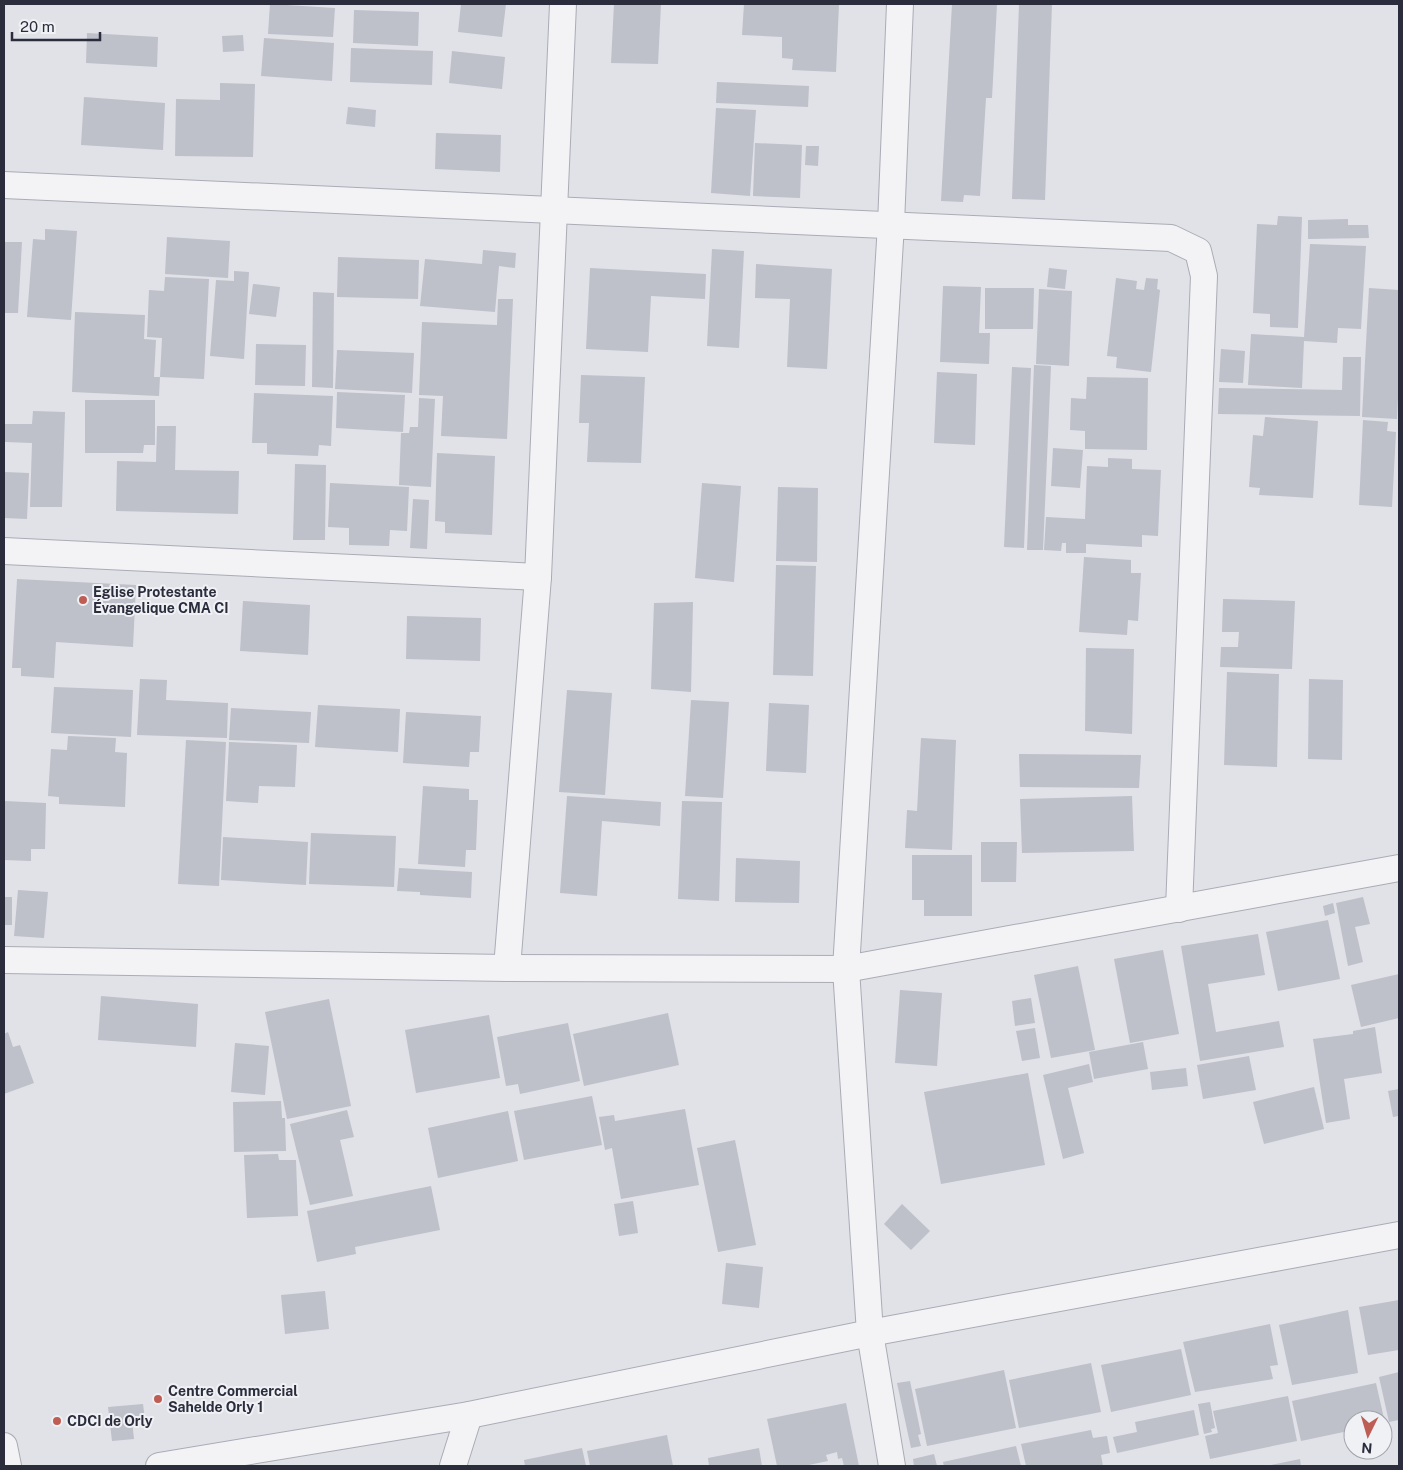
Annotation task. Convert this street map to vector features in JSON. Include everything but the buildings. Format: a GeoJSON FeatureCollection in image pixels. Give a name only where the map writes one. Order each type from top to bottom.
{"type":"FeatureCollection","features":[{"type":"Feature","properties":{"kind":"street"},"geometry":{"type":"LineString","coordinates":[[506,968],[538,577],[563,4]]}},
{"type":"Feature","properties":{"kind":"street"},"geometry":{"type":"LineString","coordinates":[[892,1466],[870,1334],[846,969],[891,224],[900,4]]}},
{"type":"Feature","properties":{"kind":"street"},"geometry":{"type":"LineString","coordinates":[[4,185],[1171,238],[1198,251],[1204,276],[1179,909]]}},
{"type":"Feature","properties":{"kind":"street"},"geometry":{"type":"LineString","coordinates":[[4,551],[538,577]]}},
{"type":"Feature","properties":{"kind":"street"},"geometry":{"type":"LineString","coordinates":[[4,960],[506,968],[846,969],[1399,868]]}},
{"type":"Feature","properties":{"kind":"street"},"geometry":{"type":"LineString","coordinates":[[159,1466],[469,1415],[870,1334],[1399,1235]]}},
{"type":"Feature","properties":{"kind":"street"},"geometry":{"type":"LineString","coordinates":[[453,1466],[469,1415]]}},
{"type":"Feature","properties":{"kind":"street"},"geometry":{"type":"LineString","coordinates":[[4,1446],[8,1466]]}},
{"type":"Feature","properties":{"kind":"place","name":"Eglise Protestante Évangelique CMA CI"},"geometry":{"type":"Point","coordinates":[83,600]}},
{"type":"Feature","properties":{"kind":"place","name":"Centre Commercial Sahelde Orly 1"},"geometry":{"type":"Point","coordinates":[158,1399]}},
{"type":"Feature","properties":{"kind":"place","name":"CDCI de Orly"},"geometry":{"type":"Point","coordinates":[57,1421]}}]}
